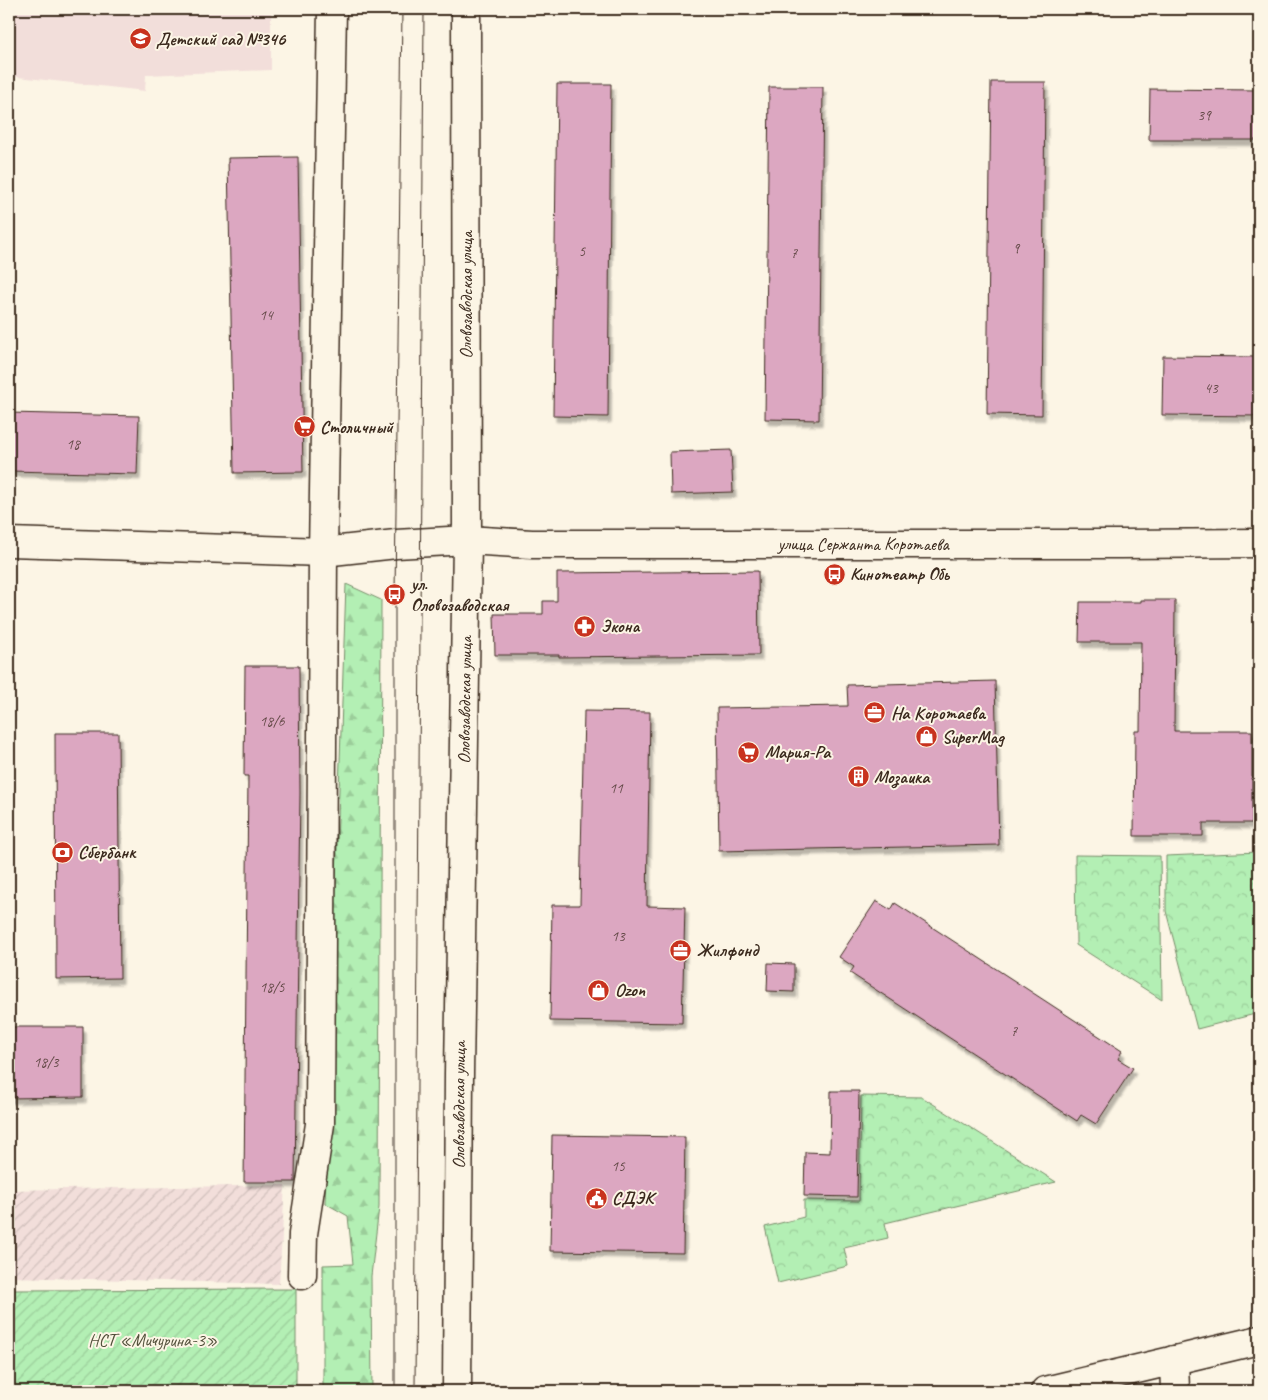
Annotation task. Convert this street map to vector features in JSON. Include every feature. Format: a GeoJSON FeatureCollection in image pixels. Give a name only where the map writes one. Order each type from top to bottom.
{"type":"FeatureCollection","features":[{"type":"Feature","properties":{"kind":"street"},"geometry":{"type":"LineString","coordinates":[[302,1275],[303,1234],[320,1124],[322,552],[332,9]]}},
{"type":"Feature","properties":{"kind":"street","name":"Оловозаводская улица"},"geometry":{"type":"LineString","coordinates":[[457,1391],[459,1074],[467,540],[466,9]]}},
{"type":"Feature","properties":{"kind":"street","name":"улица Сержанта Коротаева"},"geometry":{"type":"LineString","coordinates":[[9,542],[322,552],[396,544],[467,540],[552,544],[1259,543]]}},
{"type":"Feature","properties":{"kind":"street"},"geometry":{"type":"LineString","coordinates":[[1044,1391],[1259,1340]]}},
{"type":"Feature","properties":{"kind":"street"},"geometry":{"type":"LineString","coordinates":[[1174,1360],[1174,1391]]}},
{"type":"Feature","properties":{"kind":"shaded area","name":"Детский сад №346"},"geometry":{"type":"Polygon","coordinates":[[[9,9],[271,9],[271,70],[146,75],[145,91],[9,76],[9,9]]]}},
{"type":"Feature","properties":{"kind":"shaded area"},"geometry":{"type":"Polygon","coordinates":[[[285,1185],[279,1284],[9,1277],[9,1190],[285,1185]]]}},
{"type":"Feature","properties":{"kind":"green space"},"geometry":{"type":"Polygon","coordinates":[[[346,584],[381,600],[379,1207],[371,1276],[372,1391],[323,1391],[323,1265],[353,1264],[348,1216],[325,1203],[346,584]]]}},
{"type":"Feature","properties":{"kind":"green space"},"geometry":{"type":"Polygon","coordinates":[[[1259,852],[1259,1013],[1197,1029],[1166,911],[1166,856],[1259,852]]]}},
{"type":"Feature","properties":{"kind":"green space"},"geometry":{"type":"Polygon","coordinates":[[[1075,855],[1160,856],[1162,1000],[1076,945],[1075,855]]]}},
{"type":"Feature","properties":{"kind":"green space"},"geometry":{"type":"Polygon","coordinates":[[[861,1096],[922,1097],[1056,1182],[885,1223],[888,1238],[844,1248],[848,1266],[778,1283],[765,1227],[804,1217],[804,1200],[859,1201],[861,1096]]]}},
{"type":"Feature","properties":{"kind":"green space","name":"НСТ «Мичурина-3»"},"geometry":{"type":"Polygon","coordinates":[[[296,1289],[296,1391],[9,1391],[9,1290],[296,1289]]]}},
{"type":"Feature","properties":{"kind":"building"},"geometry":{"type":"Polygon","coordinates":[[[991,82],[1045,82],[1042,415],[987,414],[991,82]]]}},
{"type":"Feature","properties":{"kind":"building"},"geometry":{"type":"Polygon","coordinates":[[[557,84],[611,84],[608,417],[553,416],[557,84]]]}},
{"type":"Feature","properties":{"kind":"building"},"geometry":{"type":"Polygon","coordinates":[[[769,87],[823,87],[819,420],[765,419],[769,87]]]}},
{"type":"Feature","properties":{"kind":"building"},"geometry":{"type":"Polygon","coordinates":[[[1150,89],[1259,90],[1259,140],[1149,140],[1150,89]]]}},
{"type":"Feature","properties":{"kind":"building"},"geometry":{"type":"Polygon","coordinates":[[[298,157],[303,472],[234,473],[228,158],[298,157]]]}},
{"type":"Feature","properties":{"kind":"building"},"geometry":{"type":"Polygon","coordinates":[[[1163,356],[1259,357],[1259,416],[1162,415],[1163,356]]]}},
{"type":"Feature","properties":{"kind":"building"},"geometry":{"type":"Polygon","coordinates":[[[9,413],[139,416],[137,474],[9,471],[9,413]]]}},
{"type":"Feature","properties":{"kind":"building"},"geometry":{"type":"Polygon","coordinates":[[[731,450],[733,492],[671,494],[670,452],[731,450]]]}},
{"type":"Feature","properties":{"kind":"building"},"geometry":{"type":"Polygon","coordinates":[[[758,571],[759,655],[559,657],[559,655],[495,655],[494,614],[543,614],[543,601],[557,601],[557,573],[758,571]]]}},
{"type":"Feature","properties":{"kind":"building"},"geometry":{"type":"Polygon","coordinates":[[[1141,600],[1175,600],[1174,731],[1252,731],[1252,823],[1203,823],[1203,836],[1134,836],[1135,731],[1140,731],[1141,642],[1079,642],[1080,602],[1141,602],[1141,600]]]}},
{"type":"Feature","properties":{"kind":"building"},"geometry":{"type":"Polygon","coordinates":[[[245,666],[299,666],[300,793],[295,1182],[244,1182],[248,776],[244,776],[245,666]]]}},
{"type":"Feature","properties":{"kind":"building","name":"Мозаика"},"geometry":{"type":"Polygon","coordinates":[[[995,681],[999,845],[719,851],[717,708],[848,706],[847,685],[995,681]]]}},
{"type":"Feature","properties":{"kind":"building"},"geometry":{"type":"Polygon","coordinates":[[[584,711],[650,712],[647,906],[685,907],[682,1023],[550,1021],[552,905],[580,905],[584,711]]]}},
{"type":"Feature","properties":{"kind":"building"},"geometry":{"type":"Polygon","coordinates":[[[55,733],[118,733],[120,978],[56,979],[55,733]]]}},
{"type":"Feature","properties":{"kind":"building"},"geometry":{"type":"Polygon","coordinates":[[[876,901],[891,910],[895,903],[1122,1051],[1118,1059],[1133,1068],[1096,1124],[1081,1115],[1077,1121],[850,973],[854,967],[839,957],[876,901]]]}},
{"type":"Feature","properties":{"kind":"building"},"geometry":{"type":"Polygon","coordinates":[[[768,963],[794,964],[794,992],[767,991],[768,963]]]}},
{"type":"Feature","properties":{"kind":"building"},"geometry":{"type":"Polygon","coordinates":[[[9,1027],[83,1027],[83,1097],[9,1098],[9,1027]]]}},
{"type":"Feature","properties":{"kind":"building"},"geometry":{"type":"Polygon","coordinates":[[[831,1091],[859,1091],[857,1197],[804,1196],[805,1152],[830,1153],[831,1091]]]}},
{"type":"Feature","properties":{"kind":"building"},"geometry":{"type":"Polygon","coordinates":[[[552,1135],[685,1137],[683,1253],[550,1251],[552,1135]]]}},
{"type":"Feature","properties":{"kind":"tram line"},"geometry":{"type":"LineString","coordinates":[[395,1391],[395,594],[402,9]]}},
{"type":"Feature","properties":{"kind":"tram line"},"geometry":{"type":"LineString","coordinates":[[415,1391],[424,9]]}},
{"type":"Feature","properties":{"kind":"place","name":"Детский сад №346"},"geometry":{"type":"Point","coordinates":[140,39]}},
{"type":"Feature","properties":{"kind":"place","name":"Столичный"},"geometry":{"type":"Point","coordinates":[304,427]}},
{"type":"Feature","properties":{"kind":"place","name":"Кинотеатр Обь"},"geometry":{"type":"Point","coordinates":[834,574]}},
{"type":"Feature","properties":{"kind":"place","name":"ул. Оловозаводская"},"geometry":{"type":"Point","coordinates":[395,594]}},
{"type":"Feature","properties":{"kind":"place","name":"Экона"},"geometry":{"type":"Point","coordinates":[585,626]}},
{"type":"Feature","properties":{"kind":"place","name":"На Коротаева"},"geometry":{"type":"Point","coordinates":[875,713]}},
{"type":"Feature","properties":{"kind":"place","name":"SuperMag"},"geometry":{"type":"Point","coordinates":[926,737]}},
{"type":"Feature","properties":{"kind":"place","name":"Мария-Ра"},"geometry":{"type":"Point","coordinates":[749,752]}},
{"type":"Feature","properties":{"kind":"place","name":"Мозаика"},"geometry":{"type":"Point","coordinates":[858,777]}},
{"type":"Feature","properties":{"kind":"place","name":"Сбербанк"},"geometry":{"type":"Point","coordinates":[62,852]}},
{"type":"Feature","properties":{"kind":"place","name":"Жилфонд"},"geometry":{"type":"Point","coordinates":[681,950]}},
{"type":"Feature","properties":{"kind":"place","name":"Ozon"},"geometry":{"type":"Point","coordinates":[599,990]}},
{"type":"Feature","properties":{"kind":"place","name":"СДЭК"},"geometry":{"type":"Point","coordinates":[596,1198]}}]}
